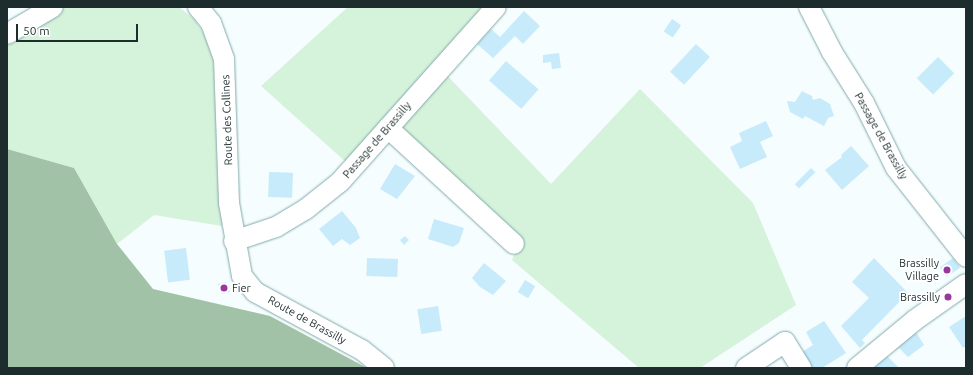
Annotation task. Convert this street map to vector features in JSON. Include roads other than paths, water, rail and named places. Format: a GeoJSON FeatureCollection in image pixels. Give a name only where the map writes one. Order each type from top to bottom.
{"type":"FeatureCollection","features":[{"type":"Feature","properties":{"kind":"street"},"geometry":{"type":"LineString","coordinates":[[7,34],[53,7]]}},
{"type":"Feature","properties":{"kind":"street","name":"Route des Collines"},"geometry":{"type":"LineString","coordinates":[[198,7],[211,23],[224,58],[229,203],[234,241]]}},
{"type":"Feature","properties":{"kind":"street","name":"Passage de Brassilly"},"geometry":{"type":"LineString","coordinates":[[234,241],[267,232],[306,209],[340,182],[496,7]]}},
{"type":"Feature","properties":{"kind":"street","name":"Passage de Brassilly"},"geometry":{"type":"LineString","coordinates":[[809,7],[832,52],[868,110],[896,168],[966,257]]}},
{"type":"Feature","properties":{"kind":"street"},"geometry":{"type":"LineString","coordinates":[[388,128],[514,244]]}},
{"type":"Feature","properties":{"kind":"street","name":"Route de Brassilly"},"geometry":{"type":"LineString","coordinates":[[234,241],[239,268],[249,287],[362,350],[384,368]]}},
{"type":"Feature","properties":{"kind":"street"},"geometry":{"type":"LineString","coordinates":[[857,368],[915,320],[966,284]]}},
{"type":"Feature","properties":{"kind":"street"},"geometry":{"type":"LineString","coordinates":[[746,368],[785,342],[801,368]]}},
{"type":"Feature","properties":{"kind":"place","name":"Brassilly Village"},"geometry":{"type":"Point","coordinates":[947,270]}},
{"type":"Feature","properties":{"kind":"place","name":"Fier"},"geometry":{"type":"Point","coordinates":[224,288]}},
{"type":"Feature","properties":{"kind":"place","name":"Brassilly"},"geometry":{"type":"Point","coordinates":[948,297]}}]}
